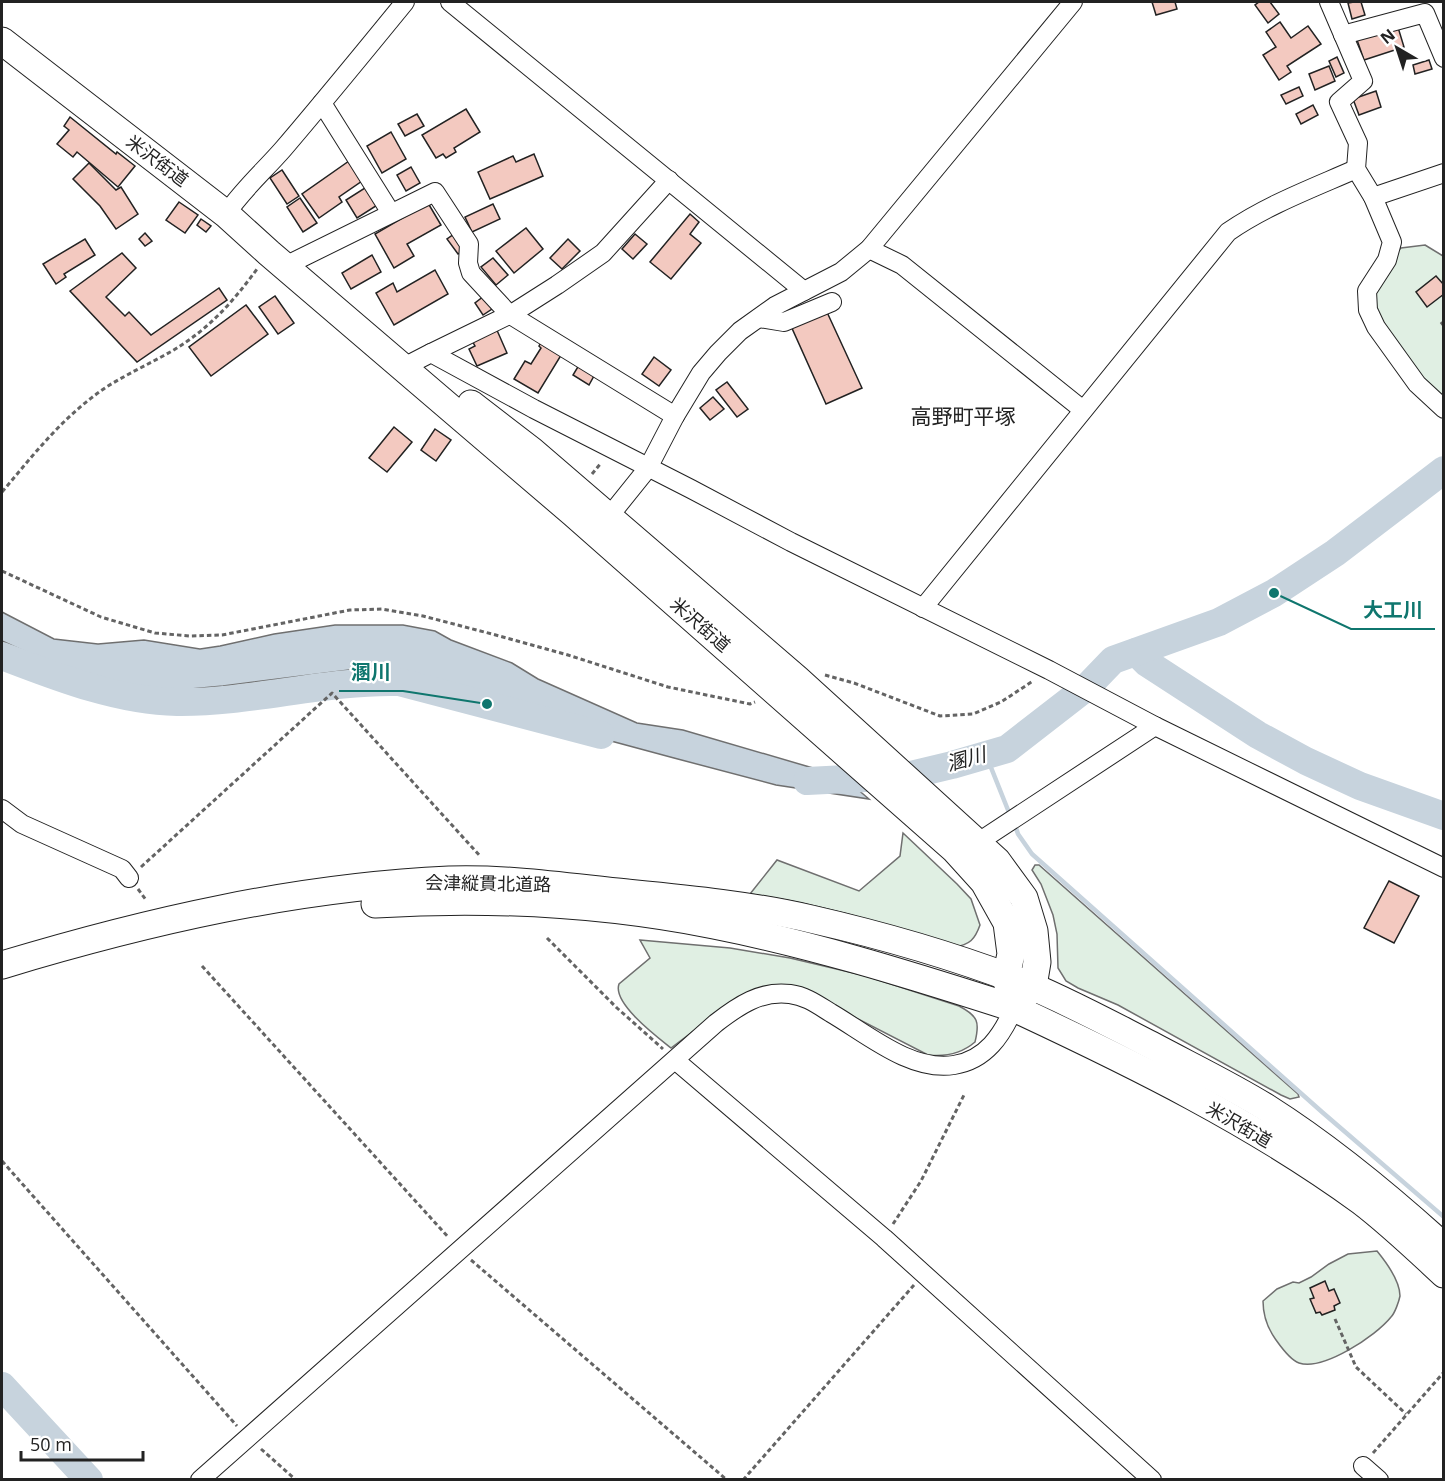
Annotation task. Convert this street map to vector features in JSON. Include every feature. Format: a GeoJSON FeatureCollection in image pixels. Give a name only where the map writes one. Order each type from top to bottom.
{"type":"FeatureCollection","features":[{"type":"Feature","properties":{"kind":"highway","name":"米沢街道"},"geometry":{"type":"LineString","coordinates":[[2,41],[226,214],[308,286],[415,361],[602,525],[781,696],[850,743],[968,843],[998,861],[1024,898],[1032,924],[1037,962],[1032,987],[1108,1022],[1268,1109],[1376,1188],[1443,1247]]}},
{"type":"Feature","properties":{"kind":"highway","name":"米沢街道"},"geometry":{"type":"LineString","coordinates":[[602,525],[797,679],[850,743]]}},
{"type":"Feature","properties":{"kind":"highway","name":"米沢街道"},"geometry":{"type":"LineString","coordinates":[[968,843],[984,882],[1007,923],[1011,954],[1006,977],[1014,1008],[1136,1066],[1253,1131],[1362,1202],[1443,1274]]}},
{"type":"Feature","properties":{"kind":"highway","name":"会津縦貫北道路"},"geometry":{"type":"LineString","coordinates":[[2,965],[97,937],[219,908],[342,889],[454,880],[548,885],[777,912],[884,937],[975,965],[1032,987]]}},
{"type":"Feature","properties":{"kind":"highway","name":"会津縦貫北道路"},"geometry":{"type":"LineString","coordinates":[[2,978],[151,935],[222,921],[344,905],[463,900],[575,906],[712,924],[772,937],[894,970],[1014,1008]]}},
{"type":"Feature","properties":{"kind":"highway"},"geometry":{"type":"LineString","coordinates":[[1014,1008],[1032,987]]}},
{"type":"Feature","properties":{"kind":"street"},"geometry":{"type":"LineString","coordinates":[[226,214],[238,196],[322,103],[405,2]]}},
{"type":"Feature","properties":{"kind":"street"},"geometry":{"type":"LineString","coordinates":[[450,2],[804,291]]}},
{"type":"Feature","properties":{"kind":"street"},"geometry":{"type":"LineString","coordinates":[[602,525],[648,468],[701,373],[718,353],[740,331],[775,306],[841,272],[869,249],[1073,2]]}},
{"type":"Feature","properties":{"kind":"street"},"geometry":{"type":"LineString","coordinates":[[1329,2],[1363,81],[1339,102],[1358,143],[1356,169],[1373,197],[1392,242],[1387,260],[1367,291],[1368,310],[1376,327],[1417,384],[1443,409]]}},
{"type":"Feature","properties":{"kind":"street"},"geometry":{"type":"LineString","coordinates":[[1343,35],[1425,13],[1443,58]]}},
{"type":"Feature","properties":{"kind":"street"},"geometry":{"type":"LineString","coordinates":[[322,103],[391,213]]}},
{"type":"Feature","properties":{"kind":"street"},"geometry":{"type":"LineString","coordinates":[[923,608],[1228,232],[1241,222],[1356,169]]}},
{"type":"Feature","properties":{"kind":"street"},"geometry":{"type":"LineString","coordinates":[[1373,197],[1443,173]]}},
{"type":"Feature","properties":{"kind":"street"},"geometry":{"type":"LineString","coordinates":[[415,361],[509,314],[557,285],[603,253],[669,180]]}},
{"type":"Feature","properties":{"kind":"street"},"geometry":{"type":"LineString","coordinates":[[277,260],[391,213],[435,192],[469,244],[468,263],[471,273],[509,314],[675,416]]}},
{"type":"Feature","properties":{"kind":"street"},"geometry":{"type":"LineString","coordinates":[[869,249],[902,265],[1083,410]]}},
{"type":"Feature","properties":{"kind":"street"},"geometry":{"type":"LineString","coordinates":[[759,318],[784,322],[832,302]]}},
{"type":"Feature","properties":{"kind":"street"},"geometry":{"type":"LineString","coordinates":[[415,361],[610,449],[1047,669],[1123,710],[1443,868]]}},
{"type":"Feature","properties":{"kind":"street"},"geometry":{"type":"LineString","coordinates":[[968,843],[1155,726]]}},
{"type":"Feature","properties":{"kind":"street"},"geometry":{"type":"LineString","coordinates":[[2,809],[22,824],[122,869],[129,878]]}},
{"type":"Feature","properties":{"kind":"street"},"geometry":{"type":"LineString","coordinates":[[200,1479],[716,1023],[752,999],[778,993],[798,996],[816,1003],[908,1059],[938,1066],[968,1061],[989,1048],[1003,1031],[1014,1008]]}},
{"type":"Feature","properties":{"kind":"street"},"geometry":{"type":"LineString","coordinates":[[675,1060],[884,1238],[1152,1479]]}},
{"type":"Feature","properties":{"kind":"street"},"geometry":{"type":"LineString","coordinates":[[1363,1466],[1379,1479]]}},
{"type":"Feature","properties":{"kind":"path"},"geometry":{"type":"LineString","coordinates":[[2,492],[62,422],[108,386],[174,350],[226,310],[277,260]]}},
{"type":"Feature","properties":{"kind":"path"},"geometry":{"type":"LineString","coordinates":[[588,480],[610,449]]}},
{"type":"Feature","properties":{"kind":"path"},"geometry":{"type":"LineString","coordinates":[[2,571],[101,616],[155,633],[189,636],[222,635],[350,610],[382,609],[423,616],[492,634],[568,655],[668,687],[750,704],[781,696]]}},
{"type":"Feature","properties":{"kind":"path"},"geometry":{"type":"LineString","coordinates":[[823,675],[854,683],[940,716],[973,714],[1009,696],[1047,669]]}},
{"type":"Feature","properties":{"kind":"path"},"geometry":{"type":"LineString","coordinates":[[129,878],[332,693],[480,856]]}},
{"type":"Feature","properties":{"kind":"path"},"geometry":{"type":"LineString","coordinates":[[547,938],[617,1008],[675,1060]]}},
{"type":"Feature","properties":{"kind":"path"},"geometry":{"type":"LineString","coordinates":[[202,966],[459,1249],[727,1479]]}},
{"type":"Feature","properties":{"kind":"path"},"geometry":{"type":"LineString","coordinates":[[884,1238],[921,1181],[965,1093]]}},
{"type":"Feature","properties":{"kind":"path"},"geometry":{"type":"LineString","coordinates":[[2,1161],[247,1437],[296,1479]]}},
{"type":"Feature","properties":{"kind":"path"},"geometry":{"type":"LineString","coordinates":[[743,1479],[923,1275]]}},
{"type":"Feature","properties":{"kind":"path"},"geometry":{"type":"LineString","coordinates":[[1335,1319],[1356,1367],[1407,1414]]}},
{"type":"Feature","properties":{"kind":"path"},"geometry":{"type":"LineString","coordinates":[[1363,1466],[1443,1372]]}},
{"type":"Feature","properties":{"kind":"green space"},"geometry":{"type":"Polygon","coordinates":[[[1425,245],[1443,256],[1443,397],[1406,380],[1371,314],[1375,274],[1401,248],[1425,245]]]}},
{"type":"Feature","properties":{"kind":"green space"},"geometry":{"type":"Polygon","coordinates":[[[903,833],[971,899],[980,925],[974,938],[968,943],[948,947],[842,913],[750,894],[777,860],[859,891],[900,856],[903,833]]]}},
{"type":"Feature","properties":{"kind":"green space"},"geometry":{"type":"Polygon","coordinates":[[[1035,865],[1039,865],[1299,1097],[1290,1099],[1281,1095],[1118,1005],[1066,981],[1058,968],[1057,934],[1053,915],[1041,884],[1032,870],[1035,865]]]}},
{"type":"Feature","properties":{"kind":"green space"},"geometry":{"type":"Polygon","coordinates":[[[640,940],[730,948],[790,958],[866,976],[959,1006],[976,1020],[975,1042],[953,1054],[928,1055],[798,988],[711,1018],[671,1048],[637,1019],[622,1000],[619,992],[619,984],[650,958],[640,940]]]}},
{"type":"Feature","properties":{"kind":"green space"},"geometry":{"type":"Polygon","coordinates":[[[1377,1251],[1398,1284],[1400,1296],[1392,1315],[1384,1325],[1362,1342],[1335,1357],[1309,1364],[1299,1363],[1292,1359],[1283,1350],[1271,1331],[1265,1317],[1263,1301],[1277,1289],[1293,1282],[1299,1283],[1348,1254],[1377,1251]]]}},
{"type":"Feature","properties":{"kind":"shaded area"},"geometry":{"type":"Polygon","coordinates":[[[2,612],[54,639],[98,644],[144,640],[200,649],[274,634],[335,625],[403,625],[435,631],[451,640],[512,663],[538,679],[637,723],[683,730],[813,768],[837,772],[869,799],[776,785],[585,734],[515,703],[407,674],[365,668],[180,690],[144,689],[92,679],[61,668],[2,641],[2,612]]]}},
{"type":"Feature","properties":{"kind":"building"},"geometry":{"type":"Polygon","coordinates":[[[1152,2],[1175,2],[1177,9],[1156,15],[1152,2]]]}},
{"type":"Feature","properties":{"kind":"building"},"geometry":{"type":"Polygon","coordinates":[[[1259,2],[1270,2],[1279,14],[1268,23],[1255,5],[1259,2]]]}},
{"type":"Feature","properties":{"kind":"building"},"geometry":{"type":"Polygon","coordinates":[[[1361,2],[1365,15],[1352,19],[1348,3],[1361,2]]]}},
{"type":"Feature","properties":{"kind":"building"},"geometry":{"type":"Polygon","coordinates":[[[1280,22],[1291,38],[1308,26],[1321,44],[1287,66],[1291,72],[1279,80],[1263,55],[1276,47],[1266,32],[1280,22]]]}},
{"type":"Feature","properties":{"kind":"building"},"geometry":{"type":"Polygon","coordinates":[[[1397,24],[1404,47],[1364,60],[1356,37],[1397,24]]]}},
{"type":"Feature","properties":{"kind":"building"},"geometry":{"type":"Polygon","coordinates":[[[1337,57],[1344,73],[1336,77],[1329,61],[1337,57]]]}},
{"type":"Feature","properties":{"kind":"building"},"geometry":{"type":"Polygon","coordinates":[[[1429,60],[1432,69],[1415,74],[1413,65],[1429,60]]]}},
{"type":"Feature","properties":{"kind":"building"},"geometry":{"type":"Polygon","coordinates":[[[1329,66],[1335,81],[1315,90],[1309,74],[1329,66]]]}},
{"type":"Feature","properties":{"kind":"building"},"geometry":{"type":"Polygon","coordinates":[[[1299,87],[1303,96],[1286,104],[1281,95],[1299,87]]]}},
{"type":"Feature","properties":{"kind":"building"},"geometry":{"type":"Polygon","coordinates":[[[1376,91],[1381,107],[1359,115],[1353,99],[1376,91]]]}},
{"type":"Feature","properties":{"kind":"building"},"geometry":{"type":"Polygon","coordinates":[[[1313,105],[1318,115],[1301,124],[1296,114],[1313,105]]]}},
{"type":"Feature","properties":{"kind":"building"},"geometry":{"type":"Polygon","coordinates":[[[466,109],[480,132],[454,148],[456,152],[446,158],[443,154],[436,158],[422,135],[466,109]]]}},
{"type":"Feature","properties":{"kind":"building"},"geometry":{"type":"Polygon","coordinates":[[[417,114],[424,126],[405,136],[398,124],[417,114]]]}},
{"type":"Feature","properties":{"kind":"building"},"geometry":{"type":"Polygon","coordinates":[[[70,117],[116,154],[117,152],[135,166],[118,187],[77,152],[73,157],[57,144],[69,130],[64,126],[70,117]]]}},
{"type":"Feature","properties":{"kind":"building"},"geometry":{"type":"Polygon","coordinates":[[[391,132],[406,159],[382,173],[367,146],[391,132]]]}},
{"type":"Feature","properties":{"kind":"building"},"geometry":{"type":"Polygon","coordinates":[[[534,154],[543,176],[490,199],[478,172],[513,156],[516,162],[534,154]]]}},
{"type":"Feature","properties":{"kind":"building"},"geometry":{"type":"Polygon","coordinates":[[[349,161],[362,181],[339,197],[342,202],[319,218],[302,194],[349,161]]]}},
{"type":"Feature","properties":{"kind":"building"},"geometry":{"type":"Polygon","coordinates":[[[89,163],[116,190],[121,187],[138,214],[116,229],[100,206],[73,179],[89,163]]]}},
{"type":"Feature","properties":{"kind":"building"},"geometry":{"type":"Polygon","coordinates":[[[411,167],[420,183],[406,191],[397,175],[411,167]]]}},
{"type":"Feature","properties":{"kind":"building"},"geometry":{"type":"Polygon","coordinates":[[[282,170],[299,196],[287,204],[270,178],[282,170]]]}},
{"type":"Feature","properties":{"kind":"building"},"geometry":{"type":"Polygon","coordinates":[[[368,186],[379,204],[357,218],[346,200],[368,186]]]}},
{"type":"Feature","properties":{"kind":"building"},"geometry":{"type":"Polygon","coordinates":[[[300,198],[317,223],[303,232],[287,207],[300,198]]]}},
{"type":"Feature","properties":{"kind":"building"},"geometry":{"type":"Polygon","coordinates":[[[179,202],[198,215],[185,233],[166,220],[179,202]]]}},
{"type":"Feature","properties":{"kind":"building"},"geometry":{"type":"Polygon","coordinates":[[[428,203],[441,225],[407,244],[414,256],[394,268],[375,234],[428,203]]]}},
{"type":"Feature","properties":{"kind":"building"},"geometry":{"type":"Polygon","coordinates":[[[493,204],[500,219],[472,232],[465,217],[493,204]]]}},
{"type":"Feature","properties":{"kind":"building"},"geometry":{"type":"Polygon","coordinates":[[[690,214],[699,222],[690,234],[701,243],[671,279],[650,262],[690,214]]]}},
{"type":"Feature","properties":{"kind":"building"},"geometry":{"type":"Polygon","coordinates":[[[201,219],[211,226],[206,232],[197,225],[201,219]]]}},
{"type":"Feature","properties":{"kind":"building"},"geometry":{"type":"Polygon","coordinates":[[[526,228],[543,249],[514,273],[496,251],[526,228]]]}},
{"type":"Feature","properties":{"kind":"building"},"geometry":{"type":"Polygon","coordinates":[[[457,232],[468,247],[458,254],[447,239],[457,232]]]}},
{"type":"Feature","properties":{"kind":"building"},"geometry":{"type":"Polygon","coordinates":[[[145,233],[152,241],[145,246],[139,239],[145,233]]]}},
{"type":"Feature","properties":{"kind":"building"},"geometry":{"type":"Polygon","coordinates":[[[635,234],[647,244],[633,259],[622,249],[635,234]]]}},
{"type":"Feature","properties":{"kind":"building"},"geometry":{"type":"Polygon","coordinates":[[[85,239],[95,255],[64,274],[66,277],[56,284],[43,264],[85,239]]]}},
{"type":"Feature","properties":{"kind":"building"},"geometry":{"type":"Polygon","coordinates":[[[568,239],[580,251],[562,269],[550,258],[568,239]]]}},
{"type":"Feature","properties":{"kind":"building"},"geometry":{"type":"Polygon","coordinates":[[[122,253],[136,268],[106,297],[125,316],[129,312],[151,335],[219,288],[227,300],[137,362],[70,291],[122,253]]]}},
{"type":"Feature","properties":{"kind":"building"},"geometry":{"type":"Polygon","coordinates":[[[372,255],[381,272],[351,289],[342,273],[372,255]]]}},
{"type":"Feature","properties":{"kind":"building"},"geometry":{"type":"Polygon","coordinates":[[[493,258],[508,275],[496,285],[481,267],[493,258]]]}},
{"type":"Feature","properties":{"kind":"building"},"geometry":{"type":"Polygon","coordinates":[[[435,270],[448,294],[394,325],[376,293],[393,283],[397,292],[435,270]]]}},
{"type":"Feature","properties":{"kind":"building"},"geometry":{"type":"Polygon","coordinates":[[[1436,276],[1444,285],[1444,294],[1427,307],[1416,292],[1436,276]]]}},
{"type":"Feature","properties":{"kind":"building"},"geometry":{"type":"Polygon","coordinates":[[[275,296],[294,323],[278,334],[259,307],[275,296]]]}},
{"type":"Feature","properties":{"kind":"building"},"geometry":{"type":"Polygon","coordinates":[[[484,296],[492,309],[483,315],[475,303],[484,296]]]}},
{"type":"Feature","properties":{"kind":"building"},"geometry":{"type":"Polygon","coordinates":[[[246,305],[268,334],[211,376],[189,347],[246,305]]]}},
{"type":"Feature","properties":{"kind":"building"},"geometry":{"type":"Polygon","coordinates":[[[826,310],[862,388],[826,404],[791,326],[826,310]]]}},
{"type":"Feature","properties":{"kind":"building"},"geometry":{"type":"Polygon","coordinates":[[[496,328],[507,353],[477,366],[469,349],[475,346],[471,339],[496,328]]]}},
{"type":"Feature","properties":{"kind":"building"},"geometry":{"type":"Polygon","coordinates":[[[542,340],[563,352],[538,393],[514,379],[525,361],[531,364],[541,348],[539,346],[542,340]]]}},
{"type":"Feature","properties":{"kind":"building"},"geometry":{"type":"Polygon","coordinates":[[[654,357],[671,370],[659,386],[642,374],[654,357]]]}},
{"type":"Feature","properties":{"kind":"building"},"geometry":{"type":"Polygon","coordinates":[[[579,365],[595,374],[589,385],[573,375],[579,365]]]}},
{"type":"Feature","properties":{"kind":"building"},"geometry":{"type":"Polygon","coordinates":[[[727,382],[748,409],[737,417],[716,390],[727,382]]]}},
{"type":"Feature","properties":{"kind":"building"},"geometry":{"type":"Polygon","coordinates":[[[713,397],[724,409],[710,420],[700,408],[713,397]]]}},
{"type":"Feature","properties":{"kind":"building"},"geometry":{"type":"Polygon","coordinates":[[[394,427],[412,442],[387,472],[369,458],[394,427]]]}},
{"type":"Feature","properties":{"kind":"building"},"geometry":{"type":"Polygon","coordinates":[[[435,429],[451,440],[436,461],[421,450],[435,429]]]}},
{"type":"Feature","properties":{"kind":"building"},"geometry":{"type":"Polygon","coordinates":[[[1389,881],[1419,896],[1394,943],[1364,928],[1389,881]]]}},
{"type":"Feature","properties":{"kind":"building"},"geometry":{"type":"Polygon","coordinates":[[[1325,1281],[1329,1291],[1334,1289],[1340,1303],[1334,1306],[1335,1310],[1322,1315],[1320,1312],[1316,1313],[1310,1299],[1314,1298],[1310,1288],[1325,1281]]]}},
{"type":"Feature","properties":{"kind":"waterway","name":"溷川"},"geometry":{"type":"LineString","coordinates":[[807,781],[906,776],[1007,749],[1087,687],[1113,660],[1219,622],[1274,593],[1335,553],[1444,470]]}},
{"type":"Feature","properties":{"kind":"waterway","name":"溷川"},"geometry":{"type":"LineString","coordinates":[[1136,652],[1147,663],[1258,735],[1306,761],[1360,786],[1444,816]]}},
{"type":"Feature","properties":{"kind":"waterway","name":"溷川"},"geometry":{"type":"LineString","coordinates":[[2,656],[110,693],[155,701],[233,699],[344,684],[399,682],[601,735]]}},
{"type":"Feature","properties":{"kind":"waterway"},"geometry":{"type":"LineString","coordinates":[[986,755],[1010,815]]}},
{"type":"Feature","properties":{"kind":"waterway"},"geometry":{"type":"LineString","coordinates":[[1014,822],[1018,834],[1032,854],[1322,1112],[1444,1217]]}},
{"type":"Feature","properties":{"kind":"waterway"},"geometry":{"type":"LineString","coordinates":[[2,1386],[89,1480]]}},
{"type":"Feature","properties":{"kind":"place","name":"大工川"},"geometry":{"type":"Point","coordinates":[1274,593]}},
{"type":"Feature","properties":{"kind":"place","name":"溷川"},"geometry":{"type":"Point","coordinates":[487,704]}},
{"type":"Feature","properties":{"kind":"district","name":"高野町平塚"},"geometry":{"type":"Point","coordinates":[963,417]}}]}
